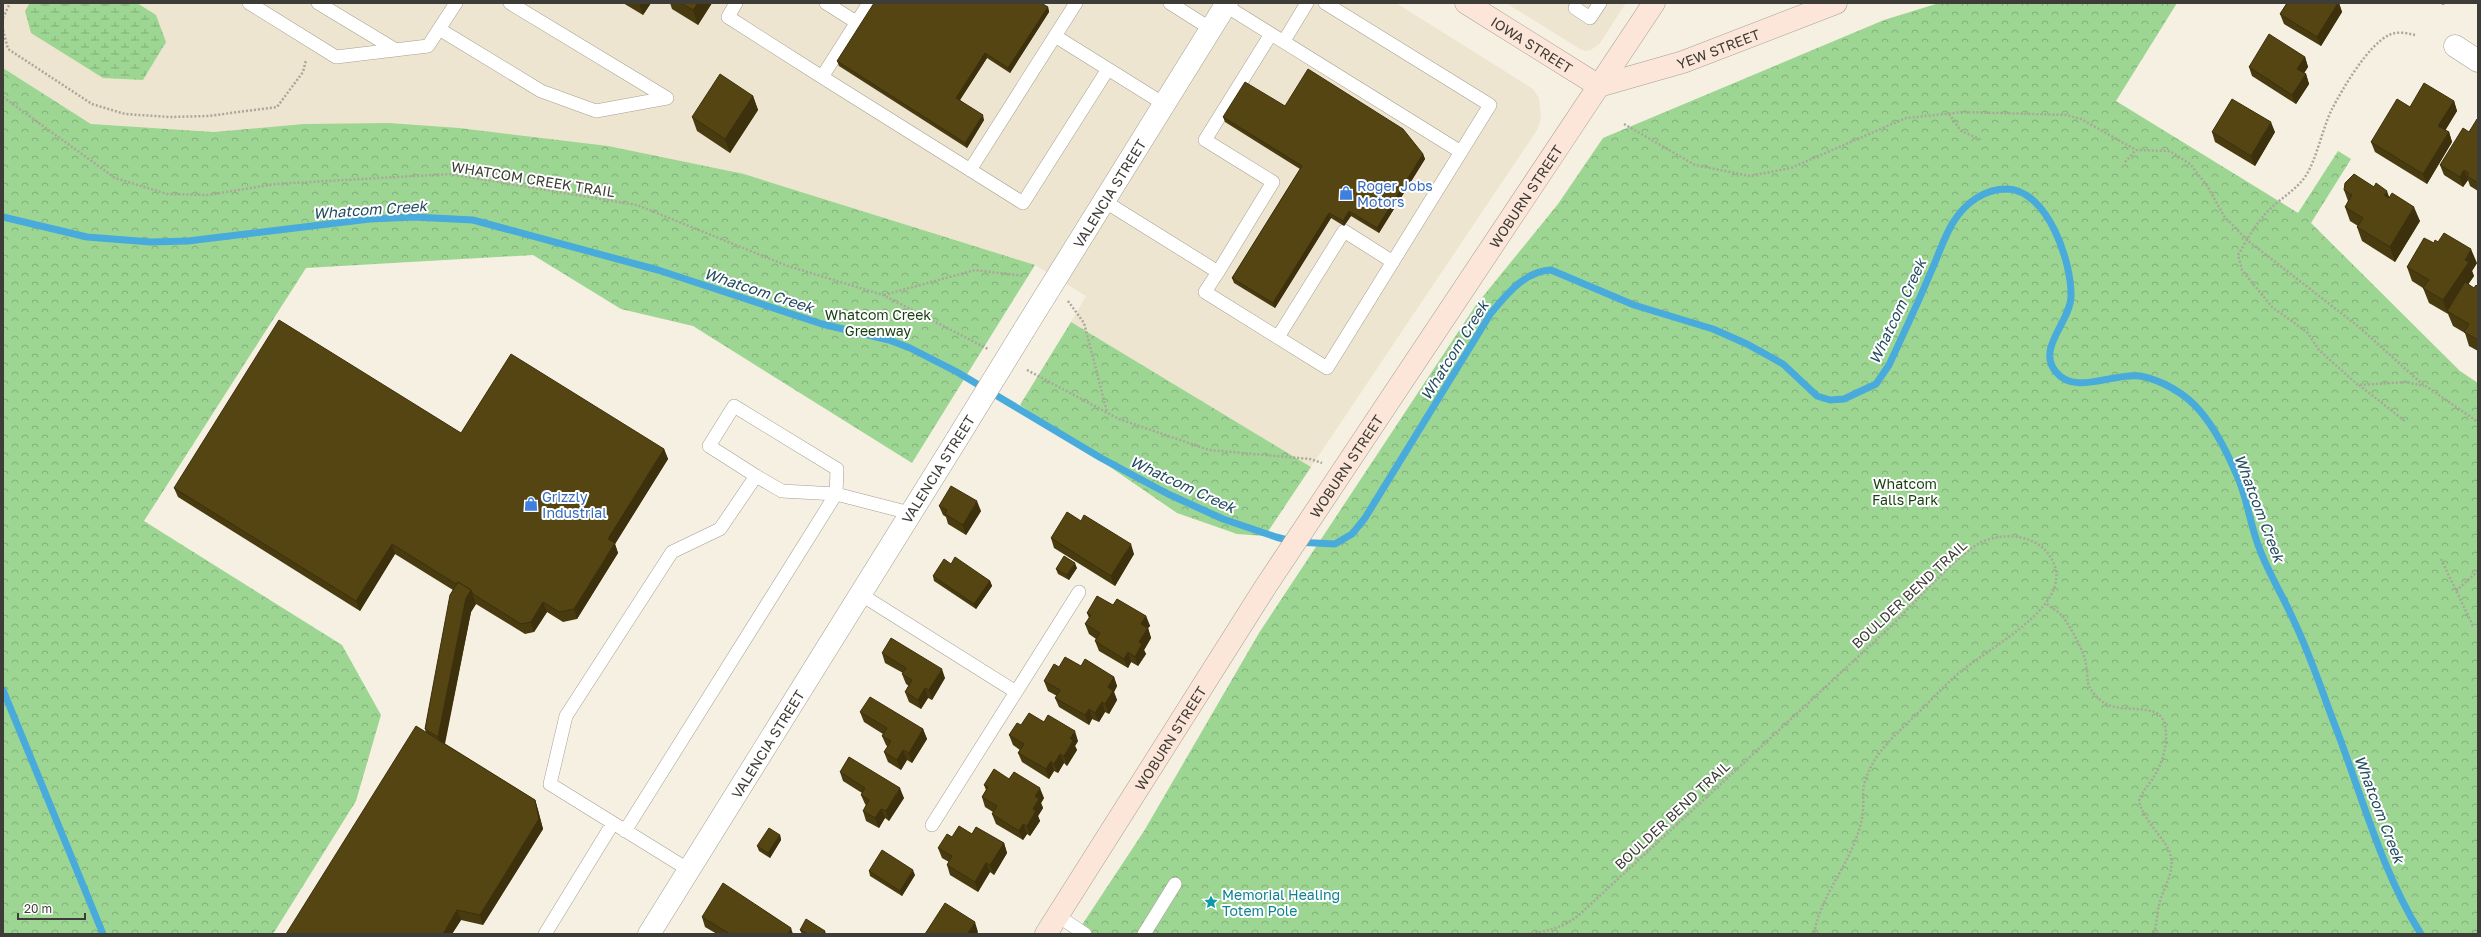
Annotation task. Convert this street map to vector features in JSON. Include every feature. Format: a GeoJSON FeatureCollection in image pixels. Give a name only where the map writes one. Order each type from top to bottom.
{"type":"FeatureCollection","features":[{"type":"Feature","properties":{"kind":"street","name":"IOWA STREET"},"geometry":{"type":"LineString","coordinates":[[1466,3],[1599,86]]}},
{"type":"Feature","properties":{"kind":"street","name":"WOBURN STREET"},"geometry":{"type":"LineString","coordinates":[[1052,925],[1266,586],[1654,3]]}},
{"type":"Feature","properties":{"kind":"street","name":"VALENCIA STREET"},"geometry":{"type":"LineString","coordinates":[[649,934],[1226,4]]}},
{"type":"Feature","properties":{"kind":"street","name":"YEW STREET"},"geometry":{"type":"LineString","coordinates":[[1599,86],[1683,62],[1830,4]]}},
{"type":"Feature","properties":{"kind":"street"},"geometry":{"type":"LineString","coordinates":[[2455,46],[2478,60]]}},
{"type":"Feature","properties":{"kind":"lane"},"geometry":{"type":"LineString","coordinates":[[249,3],[336,57],[428,46],[454,4]]}},
{"type":"Feature","properties":{"kind":"lane"},"geometry":{"type":"LineString","coordinates":[[318,3],[396,50]]}},
{"type":"Feature","properties":{"kind":"lane"},"geometry":{"type":"LineString","coordinates":[[439,29],[541,91],[596,111],[667,98],[510,3]]}},
{"type":"Feature","properties":{"kind":"lane"},"geometry":{"type":"LineString","coordinates":[[736,3],[728,17],[1023,203],[1108,69]]}},
{"type":"Feature","properties":{"kind":"lane"},"geometry":{"type":"LineString","coordinates":[[826,3],[856,22]]}},
{"type":"Feature","properties":{"kind":"lane"},"geometry":{"type":"LineString","coordinates":[[822,77],[869,3]]}},
{"type":"Feature","properties":{"kind":"lane"},"geometry":{"type":"LineString","coordinates":[[970,170],[1076,3]]}},
{"type":"Feature","properties":{"kind":"lane"},"geometry":{"type":"LineString","coordinates":[[1170,3],[1211,29]]}},
{"type":"Feature","properties":{"kind":"lane"},"geometry":{"type":"LineString","coordinates":[[1284,41],[1307,3]]}},
{"type":"Feature","properties":{"kind":"lane"},"geometry":{"type":"LineString","coordinates":[[1271,34],[1205,140],[1273,182],[1205,292],[1327,368],[1490,105],[1325,3]]}},
{"type":"Feature","properties":{"kind":"lane"},"geometry":{"type":"LineString","coordinates":[[1575,8],[1590,18],[1600,3]]}},
{"type":"Feature","properties":{"kind":"lane"},"geometry":{"type":"LineString","coordinates":[[1226,4],[1271,34],[1461,152]]}},
{"type":"Feature","properties":{"kind":"lane"},"geometry":{"type":"LineString","coordinates":[[1055,36],[1164,104]]}},
{"type":"Feature","properties":{"kind":"lane"},"geometry":{"type":"LineString","coordinates":[[1104,201],[1218,272]]}},
{"type":"Feature","properties":{"kind":"lane"},"geometry":{"type":"LineString","coordinates":[[1278,338],[1344,232],[1393,262]]}},
{"type":"Feature","properties":{"kind":"lane"},"geometry":{"type":"LineString","coordinates":[[625,831],[836,494],[837,469],[734,406],[709,446],[756,476],[782,491],[836,494],[910,513]]}},
{"type":"Feature","properties":{"kind":"lane"},"geometry":{"type":"LineString","coordinates":[[689,870],[550,784],[566,716],[672,552],[720,529],[756,476]]}},
{"type":"Feature","properties":{"kind":"lane"},"geometry":{"type":"LineString","coordinates":[[932,826],[1079,592]]}},
{"type":"Feature","properties":{"kind":"lane"},"geometry":{"type":"LineString","coordinates":[[860,594],[1016,692]]}},
{"type":"Feature","properties":{"kind":"lane"},"geometry":{"type":"LineString","coordinates":[[545,934],[613,823]]}},
{"type":"Feature","properties":{"kind":"lane"},"geometry":{"type":"LineString","coordinates":[[1144,934],[1175,884]]}},
{"type":"Feature","properties":{"kind":"lane"},"geometry":{"type":"LineString","coordinates":[[1052,925],[1085,934]]}},
{"type":"Feature","properties":{"kind":"path"},"geometry":{"type":"LineString","coordinates":[[3,18],[10,3]]}},
{"type":"Feature","properties":{"kind":"path"},"geometry":{"type":"LineString","coordinates":[[3,30],[8,49],[92,104],[125,114],[170,117],[208,116],[277,107],[303,72],[311,41]]}},
{"type":"Feature","properties":{"kind":"path"},"geometry":{"type":"LineString","coordinates":[[2406,422],[2358,385],[2319,350],[2307,332],[2272,307],[2242,270],[2238,255],[2268,211],[2290,193],[2305,176],[2332,109],[2360,64],[2374,47],[2390,34],[2405,32],[2415,35]]}},
{"type":"Feature","properties":{"kind":"path"},"geometry":{"type":"LineString","coordinates":[[3,52],[8,49]]}},
{"type":"Feature","properties":{"kind":"path","name":"WHATCOM CREEK TRAIL"},"geometry":{"type":"LineString","coordinates":[[3,97],[115,178],[167,194],[208,195],[275,184],[450,174],[637,205],[788,266],[883,295],[988,349]]}},
{"type":"Feature","properties":{"kind":"path"},"geometry":{"type":"LineString","coordinates":[[1624,124],[1695,166],[1750,176],[1791,168],[1906,118],[1949,114],[2066,115],[2081,119],[2136,150],[2170,151],[2190,164],[2208,187],[2224,216],[2247,240],[2359,327],[2426,387],[2478,422]]}},
{"type":"Feature","properties":{"kind":"path"},"geometry":{"type":"LineString","coordinates":[[1949,114],[1961,131],[1982,140]]}},
{"type":"Feature","properties":{"kind":"path"},"geometry":{"type":"LineString","coordinates":[[2125,162],[2136,150]]}},
{"type":"Feature","properties":{"kind":"path"},"geometry":{"type":"LineString","coordinates":[[883,295],[975,270],[1024,276]]}},
{"type":"Feature","properties":{"kind":"path"},"geometry":{"type":"LineString","coordinates":[[1066,298],[1084,323],[1107,412]]}},
{"type":"Feature","properties":{"kind":"path"},"geometry":{"type":"LineString","coordinates":[[1028,370],[1119,419],[1209,450],[1310,458],[1322,463]]}},
{"type":"Feature","properties":{"kind":"path"},"geometry":{"type":"LineString","coordinates":[[2358,385],[2406,382],[2426,387]]}},
{"type":"Feature","properties":{"kind":"path","name":"BOULDER BEND TRAIL"},"geometry":{"type":"LineString","coordinates":[[1527,934],[1551,931],[1567,925],[1579,915],[1912,606],[1969,550],[1982,542],[2000,536],[2017,536],[2032,541],[2048,553],[2055,565],[2057,577],[2054,590],[2046,604],[2034,616],[1959,673],[1881,749],[1869,769],[1862,788],[1863,807],[1858,835],[1848,859],[1822,906],[1814,934]]}},
{"type":"Feature","properties":{"kind":"path"},"geometry":{"type":"LineString","coordinates":[[2441,559],[2473,626]]}},
{"type":"Feature","properties":{"kind":"path"},"geometry":{"type":"LineString","coordinates":[[2456,591],[2478,572]]}},
{"type":"Feature","properties":{"kind":"path"},"geometry":{"type":"LineString","coordinates":[[2046,604],[2063,617],[2083,653],[2087,664],[2089,688],[2100,701],[2115,708],[2149,710],[2159,714],[2164,721],[2166,731],[2160,766],[2139,801],[2141,809],[2168,847],[2172,858],[2172,867],[2160,902],[2154,934]]}},
{"type":"Feature","properties":{"kind":"shaded area"},"geometry":{"type":"Polygon","coordinates":[[[3,3],[1396,3],[1533,89],[1539,98],[1541,119],[1537,130],[1311,467],[1071,322],[1086,296],[1035,265],[744,174],[179,179],[3,68],[3,3]]]}},
{"type":"Feature","properties":{"kind":"shaded area"},"geometry":{"type":"Polygon","coordinates":[[[1506,3],[1626,3],[1600,43],[1591,50],[1585,51],[1506,3]]]}},
{"type":"Feature","properties":{"kind":"green space"},"geometry":{"type":"Polygon","coordinates":[[[30,3],[137,3],[156,15],[166,42],[143,80],[103,78],[31,33],[25,11],[30,3]]]}},
{"type":"Feature","properties":{"kind":"green space","name":"Whatcom Falls Park"},"geometry":{"type":"Polygon","coordinates":[[[1939,3],[2177,3],[2116,101],[2298,213],[2338,151],[2351,159],[2311,223],[2460,371],[2478,383],[2478,934],[1076,934],[1144,831],[1259,633],[1476,305],[1558,204],[1603,138],[1884,20],[1939,3]]]}},
{"type":"Feature","properties":{"kind":"green space","name":"Whatcom Creek Greenway"},"geometry":{"type":"Polygon","coordinates":[[[3,68],[91,124],[214,132],[304,124],[389,123],[459,128],[608,146],[744,174],[1035,265],[912,463],[693,326],[621,309],[533,255],[306,268],[144,521],[342,645],[381,715],[356,801],[273,934],[3,934],[3,68]]]}},
{"type":"Feature","properties":{"kind":"green space"},"geometry":{"type":"Polygon","coordinates":[[[1071,322],[1311,467],[1265,536],[1237,534],[1177,513],[1020,405],[1071,322]]]}},
{"type":"Feature","properties":{"kind":"building"},"geometry":{"type":"Polygon","coordinates":[[[681,3],[698,3],[693,10],[681,3]]]}},
{"type":"Feature","properties":{"kind":"building"},"geometry":{"type":"Polygon","coordinates":[[[874,3],[1041,3],[1048,7],[1008,68],[985,53],[956,98],[983,115],[965,143],[837,61],[874,3]]]}},
{"type":"Feature","properties":{"kind":"building"},"geometry":{"type":"Polygon","coordinates":[[[2287,3],[2338,3],[2317,37],[2280,14],[2287,3]]]}},
{"type":"Feature","properties":{"kind":"building"},"geometry":{"type":"Polygon","coordinates":[[[2269,34],[2305,57],[2297,69],[2306,74],[2292,95],[2249,67],[2269,34]]]}},
{"type":"Feature","properties":{"kind":"building","name":"Roger Jobs Motors"},"geometry":{"type":"Polygon","coordinates":[[[1308,69],[1403,129],[1423,154],[1377,228],[1349,211],[1343,221],[1329,213],[1273,303],[1232,278],[1302,166],[1223,117],[1245,82],[1285,106],[1308,69]]]}},
{"type":"Feature","properties":{"kind":"building"},"geometry":{"type":"Polygon","coordinates":[[[720,74],[753,96],[725,139],[692,117],[720,74]]]}},
{"type":"Feature","properties":{"kind":"building"},"geometry":{"type":"Polygon","coordinates":[[[2424,83],[2454,101],[2438,126],[2449,132],[2423,174],[2371,142],[2397,99],[2410,107],[2424,83]]]}},
{"type":"Feature","properties":{"kind":"building"},"geometry":{"type":"Polygon","coordinates":[[[2232,99],[2271,122],[2251,156],[2212,132],[2232,99]]]}},
{"type":"Feature","properties":{"kind":"building"},"geometry":{"type":"Polygon","coordinates":[[[2477,119],[2478,183],[2467,176],[2469,173],[2464,170],[2460,177],[2440,165],[2463,128],[2469,132],[2477,119]]]}},
{"type":"Feature","properties":{"kind":"building"},"geometry":{"type":"Polygon","coordinates":[[[2354,174],[2374,187],[2376,183],[2387,191],[2384,195],[2389,198],[2392,193],[2414,207],[2390,247],[2357,227],[2363,218],[2345,207],[2352,195],[2344,190],[2345,183],[2354,174]]]}},
{"type":"Feature","properties":{"kind":"building"},"geometry":{"type":"Polygon","coordinates":[[[2444,233],[2471,249],[2465,260],[2469,262],[2443,300],[2423,288],[2429,280],[2407,267],[2424,238],[2434,243],[2435,240],[2438,242],[2444,233]]]}},
{"type":"Feature","properties":{"kind":"building"},"geometry":{"type":"Polygon","coordinates":[[[2465,282],[2474,288],[2476,285],[2478,287],[2478,340],[2464,332],[2469,324],[2447,311],[2465,282]]]}},
{"type":"Feature","properties":{"kind":"building"},"geometry":{"type":"Polygon","coordinates":[[[279,320],[461,433],[511,354],[664,449],[608,539],[615,543],[574,609],[559,612],[543,602],[531,622],[521,624],[473,594],[471,590],[458,582],[456,584],[392,544],[356,601],[174,488],[279,320]]]}},
{"type":"Feature","properties":{"kind":"building"},"geometry":{"type":"Polygon","coordinates":[[[951,486],[977,501],[963,525],[945,514],[947,510],[939,506],[951,486]]]}},
{"type":"Feature","properties":{"kind":"building"},"geometry":{"type":"Polygon","coordinates":[[[1067,512],[1081,521],[1084,515],[1131,544],[1111,576],[1051,538],[1067,512]]]}},
{"type":"Feature","properties":{"kind":"building"},"geometry":{"type":"Polygon","coordinates":[[[1064,556],[1075,563],[1067,575],[1056,569],[1064,556]]]}},
{"type":"Feature","properties":{"kind":"building"},"geometry":{"type":"Polygon","coordinates":[[[955,557],[990,581],[974,604],[933,576],[944,559],[951,564],[955,557]]]}},
{"type":"Feature","properties":{"kind":"building"},"geometry":{"type":"Polygon","coordinates":[[[458,582],[471,590],[466,598],[438,737],[425,729],[450,595],[458,582]]]}},
{"type":"Feature","properties":{"kind":"building"},"geometry":{"type":"Polygon","coordinates":[[[1097,596],[1113,605],[1117,599],[1146,616],[1141,624],[1148,628],[1139,642],[1142,644],[1135,657],[1128,652],[1124,659],[1095,641],[1100,633],[1085,624],[1091,615],[1087,613],[1097,596]]]}},
{"type":"Feature","properties":{"kind":"building"},"geometry":{"type":"Polygon","coordinates":[[[891,638],[942,669],[929,690],[925,688],[918,700],[905,692],[912,680],[902,674],[906,668],[882,653],[891,638]]]}},
{"type":"Feature","properties":{"kind":"building"},"geometry":{"type":"Polygon","coordinates":[[[1065,657],[1081,666],[1085,659],[1114,677],[1108,687],[1113,691],[1105,704],[1102,702],[1095,713],[1089,709],[1085,715],[1055,698],[1060,690],[1044,681],[1054,664],[1059,667],[1065,657]]]}},
{"type":"Feature","properties":{"kind":"building"},"geometry":{"type":"Polygon","coordinates":[[[870,697],[923,729],[909,753],[903,750],[897,760],[884,752],[891,741],[882,736],[887,728],[860,712],[870,697]]]}},
{"type":"Feature","properties":{"kind":"building"},"geometry":{"type":"Polygon","coordinates":[[[1029,713],[1044,722],[1048,715],[1075,731],[1070,738],[1073,741],[1064,756],[1060,754],[1054,764],[1051,761],[1046,769],[1018,753],[1024,744],[1009,735],[1017,723],[1021,725],[1029,713]]]}},
{"type":"Feature","properties":{"kind":"building"},"geometry":{"type":"Polygon","coordinates":[[[416,726],[535,800],[539,819],[480,915],[457,910],[443,934],[286,934],[416,726]]]}},
{"type":"Feature","properties":{"kind":"building"},"geometry":{"type":"Polygon","coordinates":[[[849,757],[900,788],[886,811],[881,809],[875,818],[863,811],[869,800],[861,795],[865,788],[840,772],[849,757]]]}},
{"type":"Feature","properties":{"kind":"building"},"geometry":{"type":"Polygon","coordinates":[[[994,769],[1009,779],[1014,772],[1040,788],[1035,796],[1039,799],[1033,809],[1036,811],[1027,826],[1023,824],[1019,831],[992,814],[997,806],[982,797],[988,787],[984,785],[994,769]]]}},
{"type":"Feature","properties":{"kind":"building"},"geometry":{"type":"Polygon","coordinates":[[[959,826],[972,834],[976,827],[1004,843],[990,865],[986,863],[975,882],[947,865],[952,856],[938,848],[947,834],[952,837],[959,826]]]}},
{"type":"Feature","properties":{"kind":"building"},"geometry":{"type":"Polygon","coordinates":[[[769,828],[780,835],[768,853],[757,846],[769,828]]]}},
{"type":"Feature","properties":{"kind":"building"},"geometry":{"type":"Polygon","coordinates":[[[882,850],[913,870],[900,891],[869,871],[882,850]]]}},
{"type":"Feature","properties":{"kind":"building"},"geometry":{"type":"Polygon","coordinates":[[[723,883],[791,928],[788,934],[730,934],[702,917],[723,883]]]}},
{"type":"Feature","properties":{"kind":"building"},"geometry":{"type":"Polygon","coordinates":[[[945,903],[975,922],[967,934],[925,934],[945,903]]]}},
{"type":"Feature","properties":{"kind":"building"},"geometry":{"type":"Polygon","coordinates":[[[806,919],[825,931],[823,934],[808,934],[800,930],[806,919]]]}},
{"type":"Feature","properties":{"kind":"waterway","name":"Whatcom Creek"},"geometry":{"type":"LineString","coordinates":[[3,217],[87,237],[151,242],[188,241],[370,219],[414,217],[473,220],[658,270],[822,324],[889,340],[910,348],[957,372],[1101,458],[1168,494],[1223,519],[1276,537],[1295,542],[1335,544],[1352,534],[1365,518],[1491,313],[1510,291],[1533,274],[1551,270],[1634,305],[1713,329],[1747,344],[1783,364],[1817,396],[1830,400],[1844,399],[1876,384],[1889,365],[1947,233],[1964,208],[1977,198],[1991,191],[2007,189],[2022,193],[2034,202],[2046,215],[2055,231],[2067,266],[2071,297],[2069,306],[2052,345],[2050,354],[2051,363],[2056,372],[2064,379],[2073,382],[2084,383],[2119,377],[2140,376],[2165,384],[2188,399],[2200,411],[2223,445],[2240,483],[2257,542],[2310,657],[2383,858],[2394,884],[2421,934]]}},
{"type":"Feature","properties":{"kind":"waterway"},"geometry":{"type":"LineString","coordinates":[[3,690],[103,934]]}},
{"type":"Feature","properties":{"kind":"place","name":"Roger Jobs Motors"},"geometry":{"type":"Point","coordinates":[1346,193]}},
{"type":"Feature","properties":{"kind":"place","name":"Grizzly Industrial"},"geometry":{"type":"Point","coordinates":[531,504]}},
{"type":"Feature","properties":{"kind":"place","name":"Memorial Healing Totem Pole"},"geometry":{"type":"Point","coordinates":[1211,902]}}]}
